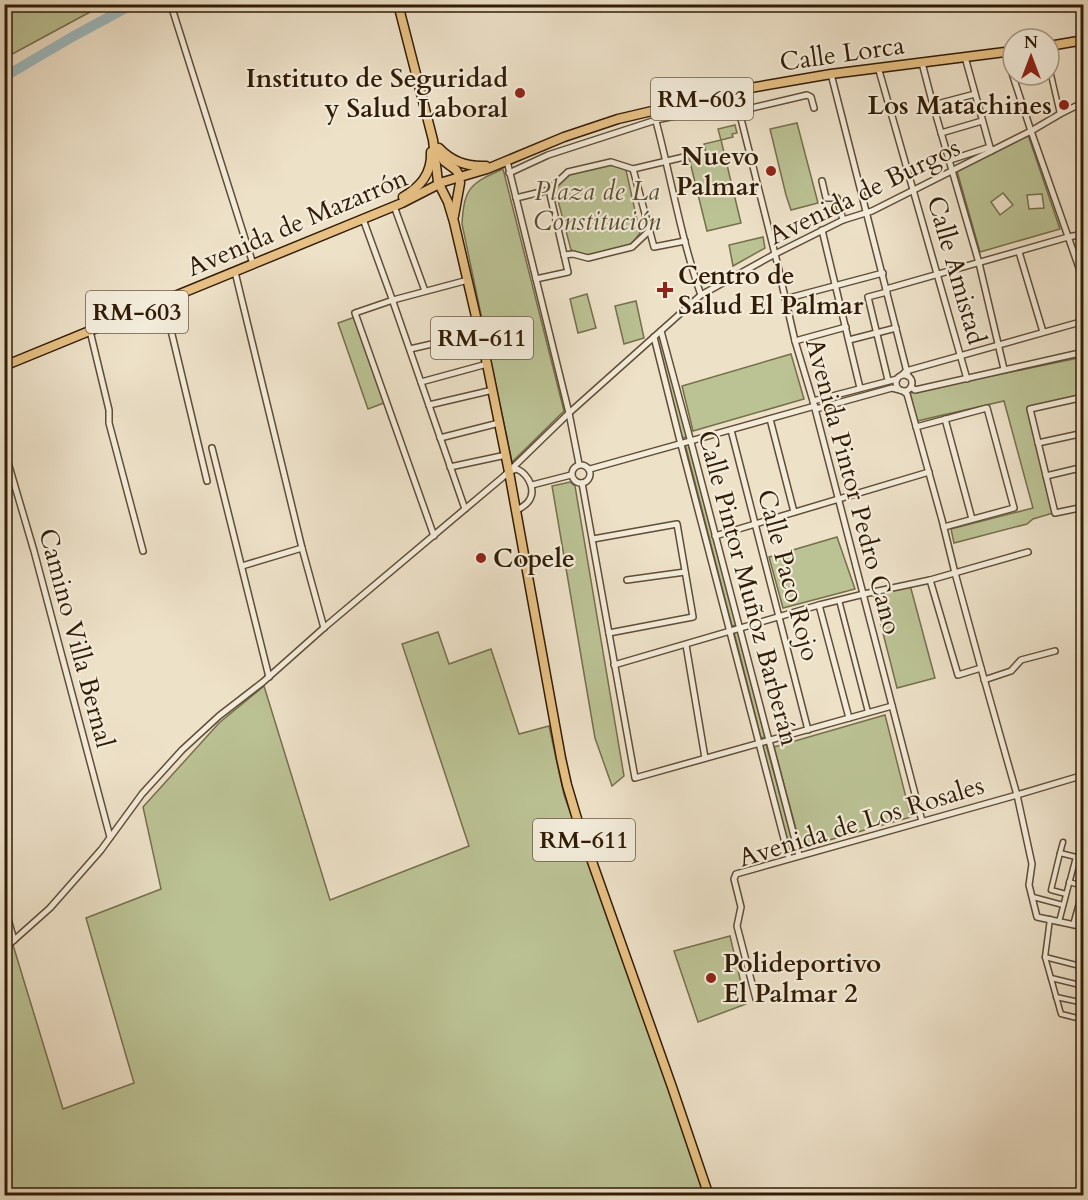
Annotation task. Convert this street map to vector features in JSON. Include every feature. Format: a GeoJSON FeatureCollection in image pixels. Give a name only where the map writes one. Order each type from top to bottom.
{"type":"FeatureCollection","features":[{"type":"Feature","properties":{"kind":"main road","name":"RM-611"},"geometry":{"type":"LineString","coordinates":[[398,4],[433,140],[437,185],[448,202],[454,222],[488,364],[572,804],[709,1196]]}},
{"type":"Feature","properties":{"kind":"main road"},"geometry":{"type":"LineString","coordinates":[[1061,44],[1083,40]]}},
{"type":"Feature","properties":{"kind":"main road","name":"Calle Lorca"},"geometry":{"type":"LineString","coordinates":[[437,185],[458,174],[474,174],[587,129],[653,110],[734,91],[831,74],[1001,53]]}},
{"type":"Feature","properties":{"kind":"main road"},"geometry":{"type":"LineString","coordinates":[[363,219],[411,192],[424,180],[429,170],[431,156],[425,108]]}},
{"type":"Feature","properties":{"kind":"main road","name":"RM-611"},"geometry":{"type":"LineString","coordinates":[[433,140],[444,161],[458,174],[459,187],[454,222]]}},
{"type":"Feature","properties":{"kind":"main road"},"geometry":{"type":"LineString","coordinates":[[433,140],[447,155],[463,164],[476,166],[502,163]]}},
{"type":"Feature","properties":{"kind":"main road"},"geometry":{"type":"LineString","coordinates":[[437,185],[452,191],[483,170]]}},
{"type":"Feature","properties":{"kind":"main road","name":"Avenida de Mazarrón"},"geometry":{"type":"LineString","coordinates":[[4,366],[363,219],[437,185]]}},
{"type":"Feature","properties":{"kind":"street"},"geometry":{"type":"LineString","coordinates":[[171,6],[253,264]]}},
{"type":"Feature","properties":{"kind":"street"},"geometry":{"type":"LineString","coordinates":[[950,160],[991,149],[964,57]]}},
{"type":"Feature","properties":{"kind":"street"},"geometry":{"type":"LineString","coordinates":[[922,63],[979,263],[1004,369]]}},
{"type":"Feature","properties":{"kind":"street","name":"Calle Amistad"},"geometry":{"type":"LineString","coordinates":[[878,68],[967,379]]}},
{"type":"Feature","properties":{"kind":"street"},"geometry":{"type":"LineString","coordinates":[[831,74],[896,328],[903,375],[896,385],[906,390],[1017,795],[1032,864],[1029,885],[1037,917],[1083,927]]}},
{"type":"Feature","properties":{"kind":"street"},"geometry":{"type":"LineString","coordinates":[[1019,87],[1031,131],[1083,282]]}},
{"type":"Feature","properties":{"kind":"street"},"geometry":{"type":"LineString","coordinates":[[1054,87],[1060,114]]}},
{"type":"Feature","properties":{"kind":"street","name":"Avenida Pintor Pedro Cano"},"geometry":{"type":"LineString","coordinates":[[734,91],[795,341],[815,405],[922,821]]}},
{"type":"Feature","properties":{"kind":"street"},"geometry":{"type":"LineString","coordinates":[[933,105],[975,94]]}},
{"type":"Feature","properties":{"kind":"street","name":"Calle Lorca"},"geometry":{"type":"LineString","coordinates":[[739,111],[807,95],[811,97],[814,108]]}},
{"type":"Feature","properties":{"kind":"street","name":"Avenida de Burgos"},"geometry":{"type":"LineString","coordinates":[[4,949],[50,908],[101,850],[142,794],[182,750],[219,716],[269,677],[509,472],[569,413],[701,295],[822,230],[914,190],[1083,102]]}},
{"type":"Feature","properties":{"kind":"street"},"geometry":{"type":"LineString","coordinates":[[510,173],[548,155],[656,120],[737,103]]}},
{"type":"Feature","properties":{"kind":"street"},"geometry":{"type":"LineString","coordinates":[[653,110],[685,241],[701,295]]}},
{"type":"Feature","properties":{"kind":"street"},"geometry":{"type":"LineString","coordinates":[[941,133],[982,121]]}},
{"type":"Feature","properties":{"kind":"street"},"geometry":{"type":"LineString","coordinates":[[516,198],[549,190],[568,172],[611,162],[633,169],[684,157]]}},
{"type":"Feature","properties":{"kind":"street"},"geometry":{"type":"LineString","coordinates":[[502,163],[510,173],[569,413],[579,464]]}},
{"type":"Feature","properties":{"kind":"street"},"geometry":{"type":"LineString","coordinates":[[633,169],[654,247],[685,241]]}},
{"type":"Feature","properties":{"kind":"street"},"geometry":{"type":"LineString","coordinates":[[822,181],[826,198],[837,198],[843,220]]}},
{"type":"Feature","properties":{"kind":"street"},"geometry":{"type":"LineString","coordinates":[[536,279],[568,272],[549,190]]}},
{"type":"Feature","properties":{"kind":"street"},"geometry":{"type":"LineString","coordinates":[[394,206],[425,291]]}},
{"type":"Feature","properties":{"kind":"street"},"geometry":{"type":"LineString","coordinates":[[830,210],[839,207]]}},
{"type":"Feature","properties":{"kind":"street"},"geometry":{"type":"LineString","coordinates":[[363,219],[465,509]]}},
{"type":"Feature","properties":{"kind":"street"},"geometry":{"type":"LineString","coordinates":[[564,255],[573,254],[588,258],[632,247],[650,230]]}},
{"type":"Feature","properties":{"kind":"street"},"geometry":{"type":"LineString","coordinates":[[822,230],[860,388]]}},
{"type":"Feature","properties":{"kind":"street"},"geometry":{"type":"LineString","coordinates":[[888,380],[868,297],[1083,234]]}},
{"type":"Feature","properties":{"kind":"street"},"geometry":{"type":"LineString","coordinates":[[1019,252],[1042,332]]}},
{"type":"Feature","properties":{"kind":"street"},"geometry":{"type":"LineString","coordinates":[[235,272],[302,548],[324,628]]}},
{"type":"Feature","properties":{"kind":"street"},"geometry":{"type":"LineString","coordinates":[[785,299],[883,273]]}},
{"type":"Feature","properties":{"kind":"street"},"geometry":{"type":"LineString","coordinates":[[434,536],[355,313],[393,300],[468,280]]}},
{"type":"Feature","properties":{"kind":"street"},"geometry":{"type":"LineString","coordinates":[[164,301],[207,481]]}},
{"type":"Feature","properties":{"kind":"street"},"geometry":{"type":"LineString","coordinates":[[590,470],[770,419],[860,388],[1083,321]]}},
{"type":"Feature","properties":{"kind":"street"},"geometry":{"type":"LineString","coordinates":[[795,341],[846,327]]}},
{"type":"Feature","properties":{"kind":"street"},"geometry":{"type":"LineString","coordinates":[[849,340],[896,328]]}},
{"type":"Feature","properties":{"kind":"street"},"geometry":{"type":"LineString","coordinates":[[90,331],[109,410],[109,423],[143,551]]}},
{"type":"Feature","properties":{"kind":"street","name":"Calle Pintor Muñoz Barberán"},"geometry":{"type":"LineString","coordinates":[[661,331],[799,855]]}},
{"type":"Feature","properties":{"kind":"street"},"geometry":{"type":"LineString","coordinates":[[410,349],[480,333]]}},
{"type":"Feature","properties":{"kind":"street","name":"Calle Pintor Muñoz Barberán"},"geometry":{"type":"LineString","coordinates":[[654,338],[789,858]]}},
{"type":"Feature","properties":{"kind":"street"},"geometry":{"type":"LineString","coordinates":[[815,405],[892,388],[915,390],[1083,352]]}},
{"type":"Feature","properties":{"kind":"street"},"geometry":{"type":"LineString","coordinates":[[421,382],[488,364]]}},
{"type":"Feature","properties":{"kind":"street"},"geometry":{"type":"LineString","coordinates":[[903,375],[912,381],[906,390]]}},
{"type":"Feature","properties":{"kind":"street"},"geometry":{"type":"LineString","coordinates":[[429,405],[493,390]]}},
{"type":"Feature","properties":{"kind":"street"},"geometry":{"type":"LineString","coordinates":[[1083,397],[1030,409],[1055,513],[1083,507]]}},
{"type":"Feature","properties":{"kind":"street"},"geometry":{"type":"LineString","coordinates":[[916,427],[987,408],[1014,508],[944,527]]}},
{"type":"Feature","properties":{"kind":"street"},"geometry":{"type":"LineString","coordinates":[[770,419],[794,512]]}},
{"type":"Feature","properties":{"kind":"street"},"geometry":{"type":"LineString","coordinates":[[945,419],[972,519]]}},
{"type":"Feature","properties":{"kind":"street"},"geometry":{"type":"LineString","coordinates":[[440,438],[499,423]]}},
{"type":"Feature","properties":{"kind":"street","name":"Calle Paco Rojo"},"geometry":{"type":"LineString","coordinates":[[731,430],[808,730]]}},
{"type":"Feature","properties":{"kind":"street"},"geometry":{"type":"LineString","coordinates":[[1038,444],[1083,433]]}},
{"type":"Feature","properties":{"kind":"street"},"geometry":{"type":"LineString","coordinates":[[212,448],[269,677]]}},
{"type":"Feature","properties":{"kind":"street","name":"Camino Villa Bernal"},"geometry":{"type":"LineString","coordinates":[[4,449],[110,837]]}},
{"type":"Feature","properties":{"kind":"street"},"geometry":{"type":"LineString","coordinates":[[450,467],[506,455]]}},
{"type":"Feature","properties":{"kind":"street"},"geometry":{"type":"LineString","coordinates":[[520,462],[522,471]]}},
{"type":"Feature","properties":{"kind":"street"},"geometry":{"type":"LineString","coordinates":[[579,464],[585,465],[591,474],[582,483],[575,481],[572,475],[573,468],[579,464]]}},
{"type":"Feature","properties":{"kind":"street"},"geometry":{"type":"LineString","coordinates":[[1046,476],[1083,467]]}},
{"type":"Feature","properties":{"kind":"street"},"geometry":{"type":"LineString","coordinates":[[509,472],[517,469],[522,471],[532,485],[530,500],[516,511]]}},
{"type":"Feature","properties":{"kind":"street"},"geometry":{"type":"LineString","coordinates":[[715,536],[929,471]]}},
{"type":"Feature","properties":{"kind":"street"},"geometry":{"type":"LineString","coordinates":[[532,485],[572,475]]}},
{"type":"Feature","properties":{"kind":"street"},"geometry":{"type":"LineString","coordinates":[[582,483],[635,778],[892,706]]}},
{"type":"Feature","properties":{"kind":"street"},"geometry":{"type":"LineString","coordinates":[[514,497],[525,505]]}},
{"type":"Feature","properties":{"kind":"street"},"geometry":{"type":"LineString","coordinates":[[593,539],[677,524],[693,617],[609,633]]}},
{"type":"Feature","properties":{"kind":"street"},"geometry":{"type":"LineString","coordinates":[[242,566],[302,548]]}},
{"type":"Feature","properties":{"kind":"street"},"geometry":{"type":"LineString","coordinates":[[614,664],[819,605],[930,580],[1028,552]]}},
{"type":"Feature","properties":{"kind":"street"},"geometry":{"type":"LineString","coordinates":[[627,580],[685,572]]}},
{"type":"Feature","properties":{"kind":"street"},"geometry":{"type":"LineString","coordinates":[[930,580],[958,675],[981,668]]}},
{"type":"Feature","properties":{"kind":"street"},"geometry":{"type":"LineString","coordinates":[[839,600],[868,712]]}},
{"type":"Feature","properties":{"kind":"street"},"geometry":{"type":"LineString","coordinates":[[819,605],[849,718]]}},
{"type":"Feature","properties":{"kind":"street"},"geometry":{"type":"LineString","coordinates":[[686,645],[705,758]]}},
{"type":"Feature","properties":{"kind":"street"},"geometry":{"type":"LineString","coordinates":[[984,680],[1011,671],[1021,660],[1054,651]]}},
{"type":"Feature","properties":{"kind":"street","name":"Avenida de Los Rosales"},"geometry":{"type":"LineString","coordinates":[[756,999],[737,926],[741,907],[734,879],[736,874],[1083,775]]}},
{"type":"Feature","properties":{"kind":"street"},"geometry":{"type":"LineString","coordinates":[[1063,842],[1051,890],[1066,894]]}},
{"type":"Feature","properties":{"kind":"street"},"geometry":{"type":"LineString","coordinates":[[1060,853],[1083,859]]}},
{"type":"Feature","properties":{"kind":"street"},"geometry":{"type":"LineString","coordinates":[[1059,922],[1076,857]]}},
{"type":"Feature","properties":{"kind":"street"},"geometry":{"type":"LineString","coordinates":[[1069,882],[1083,885],[1073,925]]}},
{"type":"Feature","properties":{"kind":"street"},"geometry":{"type":"LineString","coordinates":[[1033,897],[1063,905]]}},
{"type":"Feature","properties":{"kind":"street"},"geometry":{"type":"LineString","coordinates":[[4,905],[14,940]]}},
{"type":"Feature","properties":{"kind":"street"},"geometry":{"type":"LineString","coordinates":[[1050,919],[1045,957],[1060,1014],[1081,1019],[1083,1011]]}},
{"type":"Feature","properties":{"kind":"street"},"geometry":{"type":"LineString","coordinates":[[1045,957],[1083,967]]}},
{"type":"Feature","properties":{"kind":"street"},"geometry":{"type":"LineString","coordinates":[[1050,977],[1083,986]]}},
{"type":"Feature","properties":{"kind":"street"},"geometry":{"type":"LineString","coordinates":[[1056,997],[1083,1003]]}},
{"type":"Feature","properties":{"kind":"green space"},"geometry":{"type":"Polygon","coordinates":[[[5,4],[103,4],[103,5],[5,58],[5,4]]]}},
{"type":"Feature","properties":{"kind":"green space"},"geometry":{"type":"Polygon","coordinates":[[[797,123],[818,203],[791,210],[770,129],[797,123]]]}},
{"type":"Feature","properties":{"kind":"green space"},"geometry":{"type":"Polygon","coordinates":[[[735,125],[737,133],[732,134],[733,137],[721,140],[718,129],[735,125]]]}},
{"type":"Feature","properties":{"kind":"green space"},"geometry":{"type":"Polygon","coordinates":[[[1028,135],[1060,229],[980,252],[957,171],[1028,135]],[[1003,193],[991,202],[1000,215],[1013,205],[1003,193]],[[1042,194],[1027,195],[1029,209],[1044,208],[1042,194]]]}},
{"type":"Feature","properties":{"kind":"green space"},"geometry":{"type":"Polygon","coordinates":[[[721,140],[741,223],[707,231],[689,158],[706,154],[704,144],[721,140]]]}},
{"type":"Feature","properties":{"kind":"green space","name":"Plaza de La Constitución"},"geometry":{"type":"Polygon","coordinates":[[[611,164],[626,170],[640,233],[630,246],[588,255],[571,250],[555,189],[569,174],[611,164]]]}},
{"type":"Feature","properties":{"kind":"green space"},"geometry":{"type":"Polygon","coordinates":[[[503,169],[564,411],[512,462],[462,224],[467,194],[471,188],[483,178],[503,169]]]}},
{"type":"Feature","properties":{"kind":"green space"},"geometry":{"type":"Polygon","coordinates":[[[763,237],[765,248],[733,266],[729,245],[763,237]]]}},
{"type":"Feature","properties":{"kind":"green space"},"geometry":{"type":"Polygon","coordinates":[[[587,294],[596,328],[578,333],[570,299],[587,294]]]}},
{"type":"Feature","properties":{"kind":"green space"},"geometry":{"type":"Polygon","coordinates":[[[636,301],[644,338],[624,344],[615,306],[636,301]]]}},
{"type":"Feature","properties":{"kind":"green space"},"geometry":{"type":"Polygon","coordinates":[[[355,317],[384,403],[368,409],[338,323],[355,317]]]}},
{"type":"Feature","properties":{"kind":"green space"},"geometry":{"type":"Polygon","coordinates":[[[660,335],[687,437],[682,438],[657,338],[660,335]]]}},
{"type":"Feature","properties":{"kind":"green space"},"geometry":{"type":"Polygon","coordinates":[[[791,354],[804,399],[693,431],[682,386],[791,354]]]}},
{"type":"Feature","properties":{"kind":"green space"},"geometry":{"type":"Polygon","coordinates":[[[1083,357],[1083,395],[1028,407],[1053,513],[1033,519],[1027,524],[954,543],[951,529],[1033,508],[1004,401],[917,421],[910,393],[1083,357]]]}},
{"type":"Feature","properties":{"kind":"green space"},"geometry":{"type":"Polygon","coordinates":[[[688,443],[737,625],[732,626],[685,444],[688,443]]]}},
{"type":"Feature","properties":{"kind":"green space"},"geometry":{"type":"Polygon","coordinates":[[[570,482],[575,486],[624,776],[612,786],[595,738],[552,486],[570,482]]]}},
{"type":"Feature","properties":{"kind":"green space"},"geometry":{"type":"Polygon","coordinates":[[[837,537],[855,589],[783,608],[769,557],[837,537]]]}},
{"type":"Feature","properties":{"kind":"green space"},"geometry":{"type":"Polygon","coordinates":[[[910,585],[935,678],[897,688],[873,594],[910,585]]]}},
{"type":"Feature","properties":{"kind":"green space"},"geometry":{"type":"Polygon","coordinates":[[[738,631],[765,737],[761,738],[734,632],[738,631]]]}},
{"type":"Feature","properties":{"kind":"green space"},"geometry":{"type":"Polygon","coordinates":[[[438,632],[449,664],[491,649],[519,734],[549,726],[564,795],[707,1195],[5,1196],[5,950],[13,945],[63,1109],[134,1083],[86,918],[161,889],[143,807],[219,723],[264,686],[330,900],[469,846],[402,644],[438,632]]]}},
{"type":"Feature","properties":{"kind":"green space"},"geometry":{"type":"Polygon","coordinates":[[[885,715],[911,817],[801,848],[774,747],[885,715]]]}},
{"type":"Feature","properties":{"kind":"green space"},"geometry":{"type":"Polygon","coordinates":[[[766,744],[796,854],[791,855],[762,745],[766,744]]]}},
{"type":"Feature","properties":{"kind":"green space","name":"Polideportivo El Palmar 2"},"geometry":{"type":"Polygon","coordinates":[[[730,936],[746,1004],[698,1022],[674,951],[730,936]]]}},
{"type":"Feature","properties":{"kind":"waterway"},"geometry":{"type":"LineString","coordinates":[[4,77],[133,4]]}},
{"type":"Feature","properties":{"kind":"waterway"},"geometry":{"type":"LineString","coordinates":[[381,4],[395,7],[409,4]]}},
{"type":"Feature","properties":{"kind":"place","name":"Instituto de Seguridad y Salud Laboral"},"geometry":{"type":"Point","coordinates":[520,93]}},
{"type":"Feature","properties":{"kind":"place","name":"Los Matachines"},"geometry":{"type":"Point","coordinates":[1064,105]}},
{"type":"Feature","properties":{"kind":"place","name":"Nuevo Palmar"},"geometry":{"type":"Point","coordinates":[771,171]}},
{"type":"Feature","properties":{"kind":"place","name":"Centro de Salud El Palmar"},"geometry":{"type":"Point","coordinates":[665,290]}},
{"type":"Feature","properties":{"kind":"place","name":"Copele"},"geometry":{"type":"Point","coordinates":[481,558]}},
{"type":"Feature","properties":{"kind":"place","name":"Polideportivo El Palmar 2"},"geometry":{"type":"Point","coordinates":[711,978]}}]}
